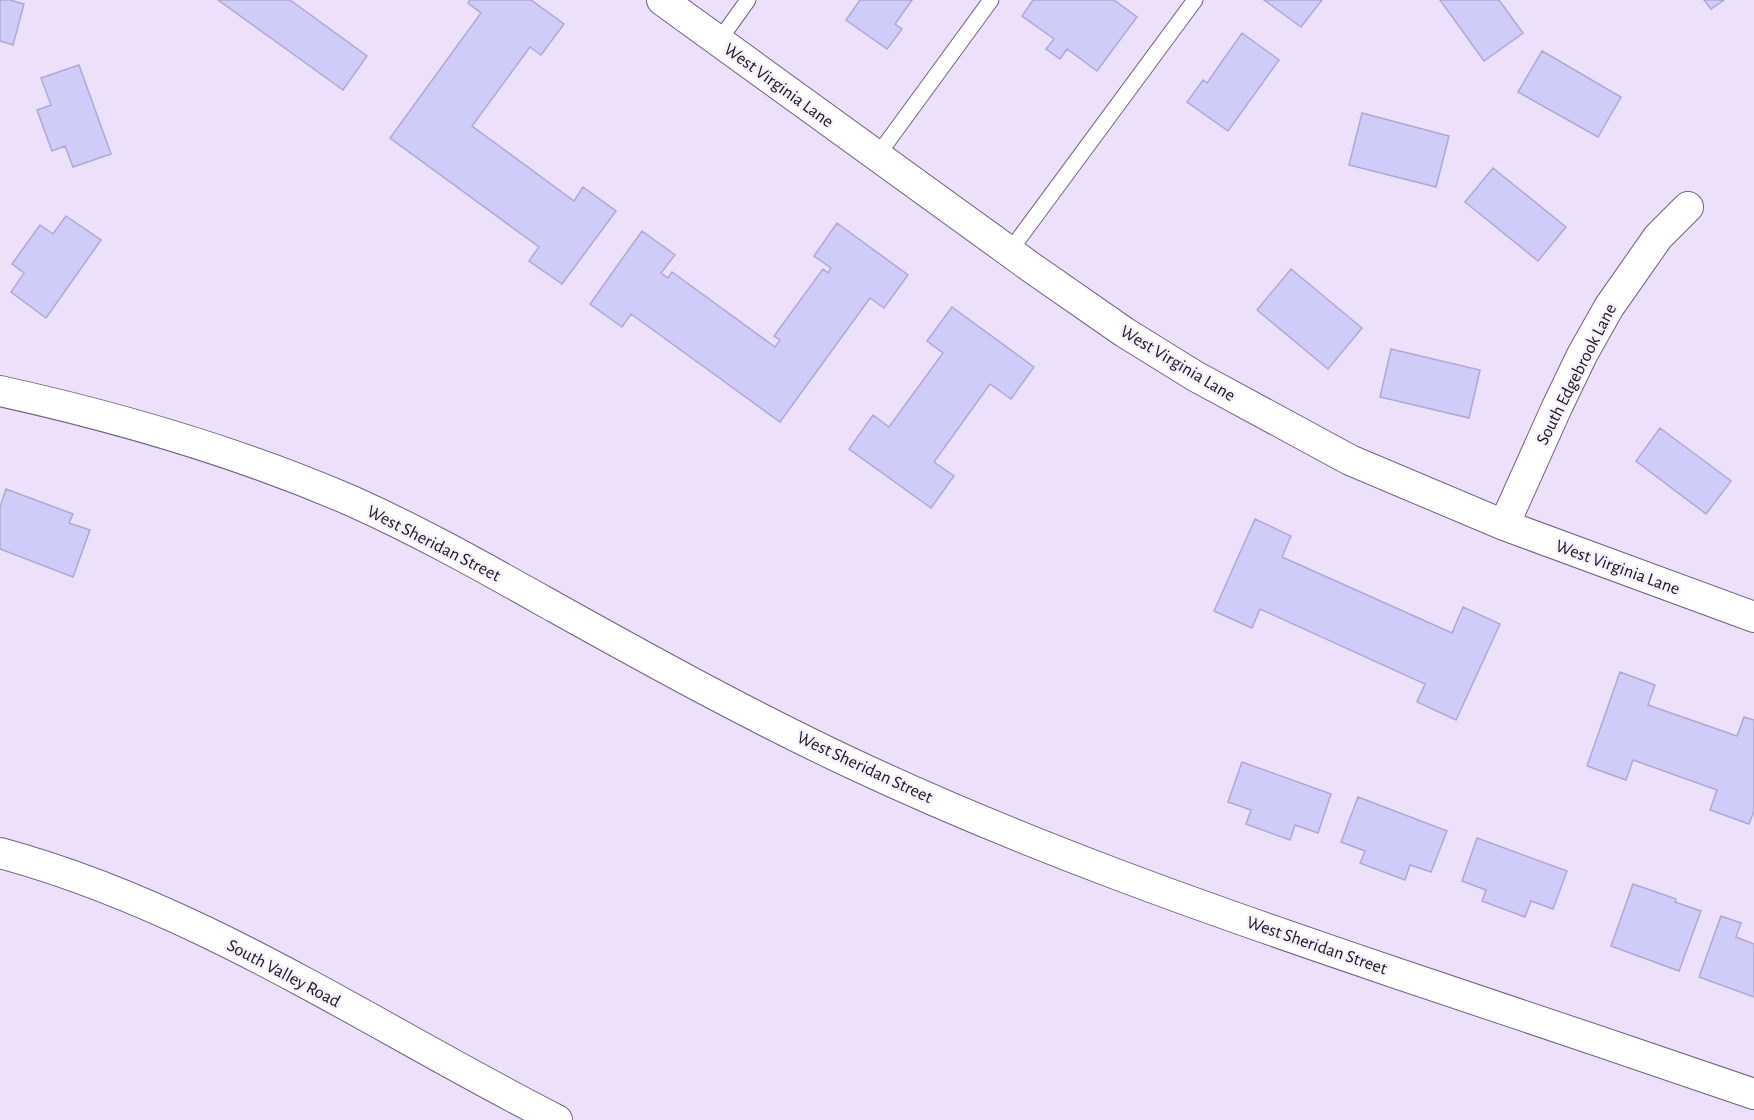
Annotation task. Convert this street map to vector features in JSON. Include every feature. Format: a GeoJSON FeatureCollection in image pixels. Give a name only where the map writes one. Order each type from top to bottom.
{"type":"FeatureCollection","features":[{"type":"Feature","properties":{"kind":"street","name":"West Virginia Lane"},"geometry":{"type":"LineString","coordinates":[[662,0],[1009,252],[1124,332],[1204,381],[1350,460],[1504,525],[1754,617]]}},
{"type":"Feature","properties":{"kind":"street","name":"South Edgebrook Lane"},"geometry":{"type":"LineString","coordinates":[[1504,525],[1557,406],[1609,307],[1658,237],[1688,207]]}},
{"type":"Feature","properties":{"kind":"street","name":"West Sheridan Street"},"geometry":{"type":"LineString","coordinates":[[0,391],[170,433],[265,466],[355,503],[439,543],[682,678],[850,762],[974,818],[1120,876],[1754,1094]]}},
{"type":"Feature","properties":{"kind":"street","name":"South Valley Road"},"geometry":{"type":"LineString","coordinates":[[0,853],[86,880],[166,912],[252,955],[494,1088],[557,1120]]}},
{"type":"Feature","properties":{"kind":"lane"},"geometry":{"type":"LineString","coordinates":[[718,42],[748,0]]}},
{"type":"Feature","properties":{"kind":"lane"},"geometry":{"type":"LineString","coordinates":[[877,156],[991,0]]}},
{"type":"Feature","properties":{"kind":"lane"},"geometry":{"type":"LineString","coordinates":[[1009,252],[1195,0]]}},
{"type":"Feature","properties":{"kind":"building"},"geometry":{"type":"Polygon","coordinates":[[[0,0],[24,4],[13,45],[0,41],[0,0]]]}},
{"type":"Feature","properties":{"kind":"building"},"geometry":{"type":"Polygon","coordinates":[[[218,0],[290,0],[367,56],[343,90],[218,0]]]}},
{"type":"Feature","properties":{"kind":"building"},"geometry":{"type":"Polygon","coordinates":[[[470,0],[531,0],[564,24],[541,55],[530,47],[472,126],[574,201],[583,187],[616,211],[562,284],[529,261],[539,247],[390,138],[481,13],[468,3],[470,0]]]}},
{"type":"Feature","properties":{"kind":"building"},"geometry":{"type":"Polygon","coordinates":[[[860,0],[912,0],[895,24],[902,29],[887,49],[846,20],[860,0]]]}},
{"type":"Feature","properties":{"kind":"building"},"geometry":{"type":"Polygon","coordinates":[[[1033,0],[1114,0],[1137,17],[1097,71],[1067,49],[1060,59],[1046,49],[1054,39],[1022,16],[1033,0]]]}},
{"type":"Feature","properties":{"kind":"building"},"geometry":{"type":"Polygon","coordinates":[[[1264,0],[1322,0],[1301,27],[1264,0]]]}},
{"type":"Feature","properties":{"kind":"building"},"geometry":{"type":"Polygon","coordinates":[[[1440,0],[1499,0],[1523,33],[1484,61],[1440,0]]]}},
{"type":"Feature","properties":{"kind":"building"},"geometry":{"type":"Polygon","coordinates":[[[1704,0],[1724,0],[1711,9],[1704,0]]]}},
{"type":"Feature","properties":{"kind":"building"},"geometry":{"type":"Polygon","coordinates":[[[1242,33],[1279,60],[1228,131],[1187,102],[1203,80],[1207,83],[1242,33]]]}},
{"type":"Feature","properties":{"kind":"building"},"geometry":{"type":"Polygon","coordinates":[[[1542,51],[1621,97],[1598,137],[1518,92],[1542,51]]]}},
{"type":"Feature","properties":{"kind":"building"},"geometry":{"type":"Polygon","coordinates":[[[79,65],[111,154],[73,167],[65,146],[52,151],[37,110],[51,105],[41,78],[79,65]]]}},
{"type":"Feature","properties":{"kind":"building"},"geometry":{"type":"Polygon","coordinates":[[[1362,113],[1449,136],[1436,187],[1349,165],[1362,113]]]}},
{"type":"Feature","properties":{"kind":"building"},"geometry":{"type":"Polygon","coordinates":[[[1493,168],[1566,227],[1538,261],[1465,202],[1493,168]]]}},
{"type":"Feature","properties":{"kind":"building"},"geometry":{"type":"Polygon","coordinates":[[[66,216],[101,240],[46,318],[11,292],[24,273],[12,264],[40,225],[53,234],[66,216]]]}},
{"type":"Feature","properties":{"kind":"building"},"geometry":{"type":"Polygon","coordinates":[[[837,223],[908,275],[884,308],[870,298],[780,422],[631,314],[622,327],[590,304],[642,231],[675,255],[661,273],[668,278],[672,272],[775,347],[780,340],[774,336],[823,269],[828,273],[831,268],[814,256],[837,223]]]}},
{"type":"Feature","properties":{"kind":"building"},"geometry":{"type":"Polygon","coordinates":[[[1291,269],[1362,328],[1328,369],[1257,310],[1291,269]]]}},
{"type":"Feature","properties":{"kind":"building"},"geometry":{"type":"Polygon","coordinates":[[[952,307],[1034,367],[1011,399],[990,384],[934,462],[954,476],[931,508],[849,449],[873,415],[889,427],[943,353],[927,341],[952,307]]]}},
{"type":"Feature","properties":{"kind":"building"},"geometry":{"type":"Polygon","coordinates":[[[1391,349],[1480,370],[1469,418],[1380,397],[1391,349]]]}},
{"type":"Feature","properties":{"kind":"building"},"geometry":{"type":"Polygon","coordinates":[[[1660,428],[1731,481],[1706,514],[1636,461],[1660,428]]]}},
{"type":"Feature","properties":{"kind":"building"},"geometry":{"type":"Polygon","coordinates":[[[6,489],[73,514],[69,523],[90,530],[73,577],[0,549],[0,507],[6,489]]]}},
{"type":"Feature","properties":{"kind":"building"},"geometry":{"type":"Polygon","coordinates":[[[1255,519],[1291,536],[1282,557],[1452,633],[1463,607],[1500,624],[1456,720],[1417,702],[1425,684],[1260,609],[1252,628],[1214,611],[1255,519]]]}},
{"type":"Feature","properties":{"kind":"building"},"geometry":{"type":"Polygon","coordinates":[[[1620,672],[1655,685],[1648,705],[1737,736],[1744,717],[1754,720],[1754,811],[1749,824],[1710,810],[1717,790],[1633,760],[1626,780],[1587,766],[1620,672]]]}},
{"type":"Feature","properties":{"kind":"building"},"geometry":{"type":"Polygon","coordinates":[[[1242,762],[1331,794],[1318,833],[1295,825],[1290,840],[1246,824],[1251,810],[1228,802],[1242,762]]]}},
{"type":"Feature","properties":{"kind":"building"},"geometry":{"type":"Polygon","coordinates":[[[1358,797],[1447,831],[1431,872],[1410,865],[1405,880],[1360,863],[1365,851],[1341,842],[1358,797]]]}},
{"type":"Feature","properties":{"kind":"building"},"geometry":{"type":"Polygon","coordinates":[[[1477,838],[1567,871],[1553,909],[1531,901],[1525,917],[1482,901],[1486,890],[1462,881],[1477,838]]]}},
{"type":"Feature","properties":{"kind":"building"},"geometry":{"type":"Polygon","coordinates":[[[1633,884],[1676,899],[1675,902],[1701,911],[1679,971],[1611,946],[1633,884]]]}},
{"type":"Feature","properties":{"kind":"building"},"geometry":{"type":"Polygon","coordinates":[[[1721,916],[1741,923],[1736,937],[1754,944],[1754,997],[1699,977],[1721,916]]]}}]}
